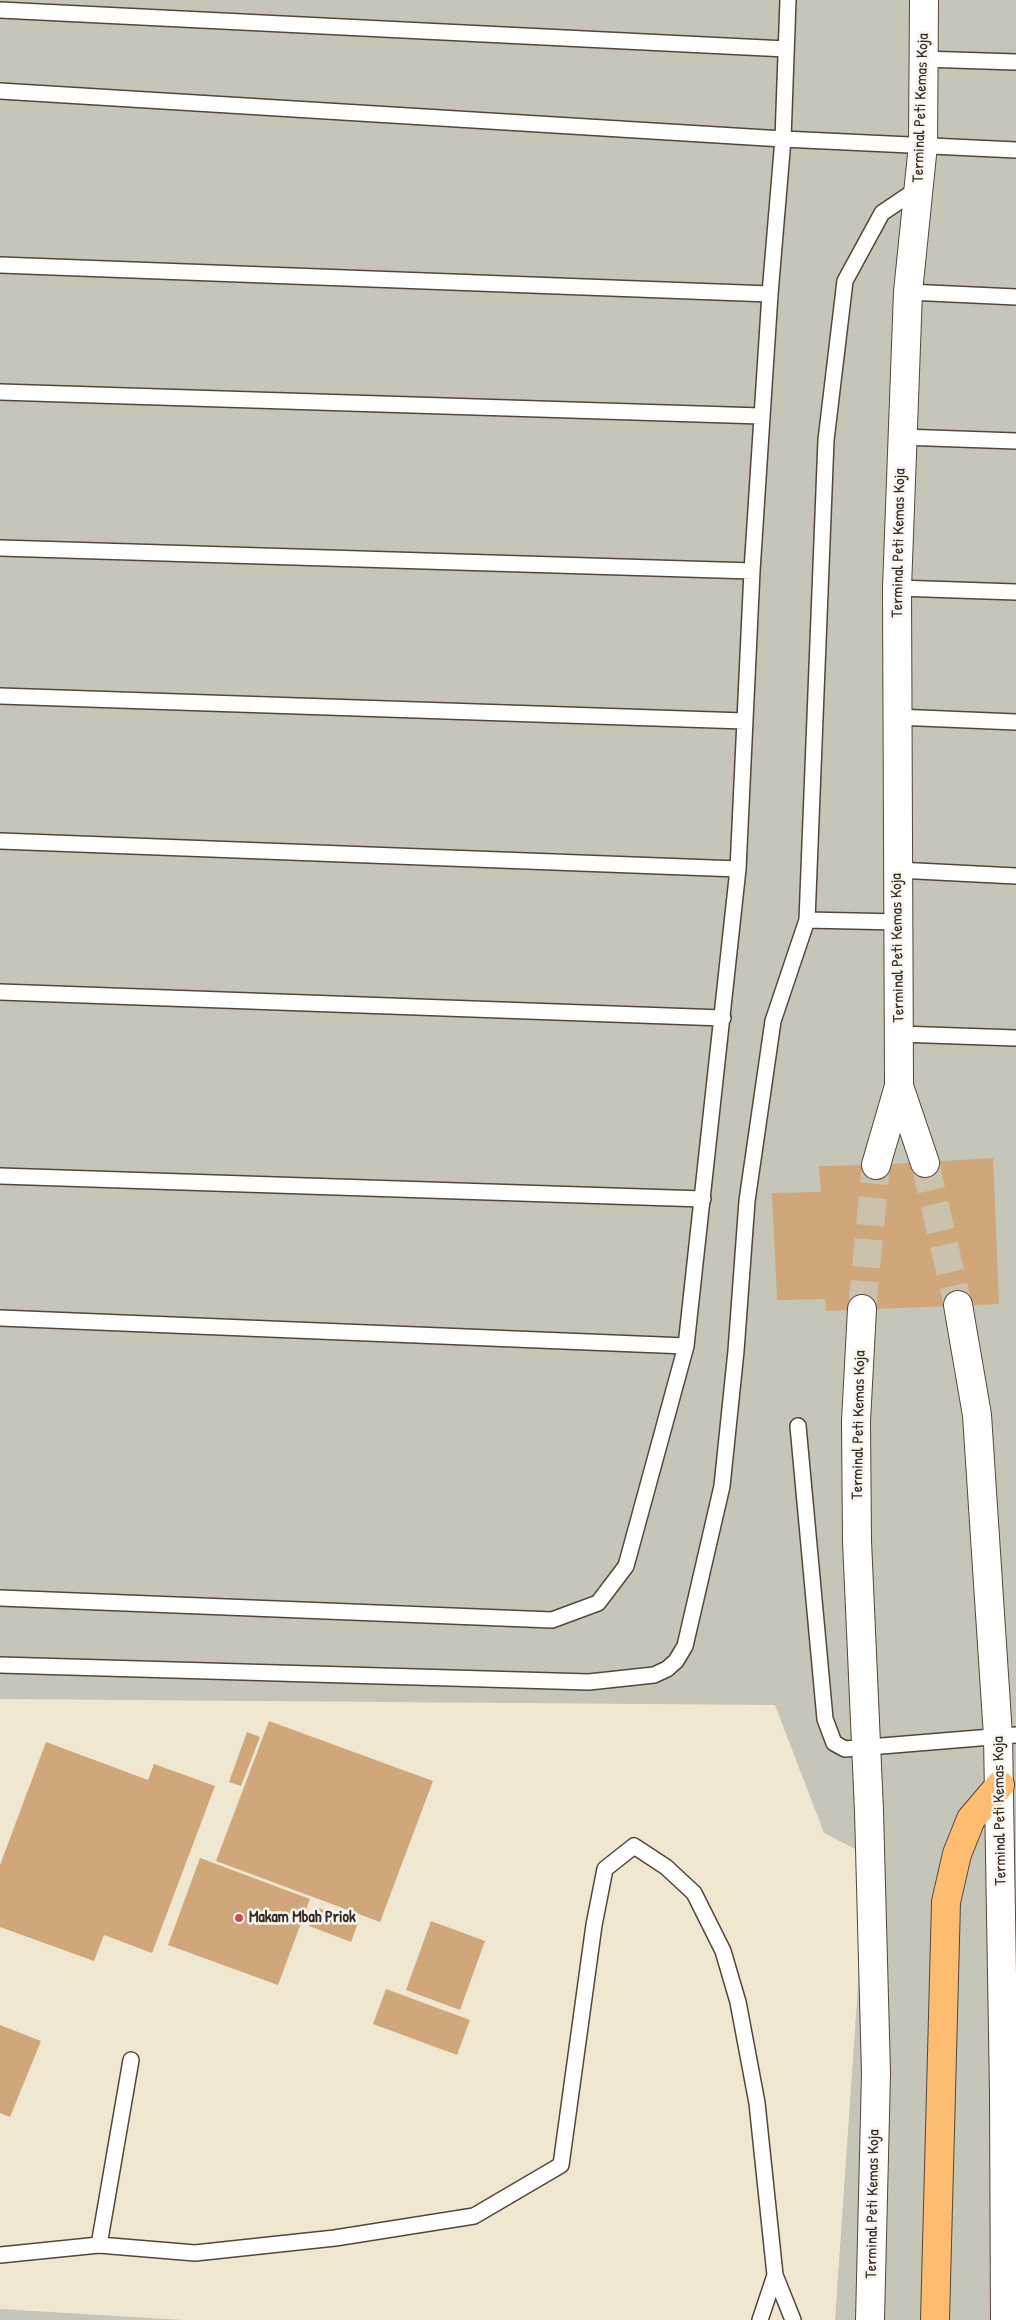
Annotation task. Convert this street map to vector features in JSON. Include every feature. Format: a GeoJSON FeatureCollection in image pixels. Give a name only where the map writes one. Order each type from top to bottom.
{"type":"FeatureCollection","features":[{"type":"Feature","properties":{"kind":"highway"},"geometry":{"type":"LineString","coordinates":[[935,2320],[946,1902],[957,1854],[971,1819],[1000,1785]]}},
{"type":"Feature","properties":{"kind":"street","name":"Terminal Peti Kemas Koja"},"geometry":{"type":"LineString","coordinates":[[876,1165],[899,1086],[896,718],[897,588],[908,292],[923,145],[922,59],[924,0]]}},
{"type":"Feature","properties":{"kind":"street","name":"Terminal Peti Kemas Koja"},"geometry":{"type":"LineString","coordinates":[[899,1086],[925,1163]]}},
{"type":"Feature","properties":{"kind":"street","name":"Terminal Peti Kemas Koja"},"geometry":{"type":"LineString","coordinates":[[958,1305],[977,1415],[1007,1735],[1000,1785],[1005,2320]]}},
{"type":"Feature","properties":{"kind":"street","name":"Terminal Peti Kemas Koja"},"geometry":{"type":"LineString","coordinates":[[862,1309],[856,1421],[858,1551],[876,2073],[870,2320]]}},
{"type":"Feature","properties":{"kind":"lane"},"geometry":{"type":"LineString","coordinates":[[0,1598],[552,1620],[598,1603],[626,1566],[686,1346],[723,1018],[738,869],[752,571],[761,416],[783,139],[788,0]]}},
{"type":"Feature","properties":{"kind":"lane"},"geometry":{"type":"LineString","coordinates":[[0,10],[786,49]]}},
{"type":"Feature","properties":{"kind":"lane"},"geometry":{"type":"LineString","coordinates":[[922,59],[1016,62]]}},
{"type":"Feature","properties":{"kind":"lane"},"geometry":{"type":"LineString","coordinates":[[0,91],[783,139],[1016,150]]}},
{"type":"Feature","properties":{"kind":"lane"},"geometry":{"type":"LineString","coordinates":[[0,1665],[589,1682],[654,1676],[667,1669],[676,1661],[685,1646],[722,1486],[736,1351],[747,1201],[773,1021],[808,920],[826,440],[845,281],[882,213],[919,188]]}},
{"type":"Feature","properties":{"kind":"lane"},"geometry":{"type":"LineString","coordinates":[[0,265],[770,294]]}},
{"type":"Feature","properties":{"kind":"lane"},"geometry":{"type":"LineString","coordinates":[[908,292],[1016,296]]}},
{"type":"Feature","properties":{"kind":"lane"},"geometry":{"type":"LineString","coordinates":[[0,392],[761,416]]}},
{"type":"Feature","properties":{"kind":"lane"},"geometry":{"type":"LineString","coordinates":[[902,437],[1016,441]]}},
{"type":"Feature","properties":{"kind":"lane"},"geometry":{"type":"LineString","coordinates":[[0,548],[752,571]]}},
{"type":"Feature","properties":{"kind":"lane"},"geometry":{"type":"LineString","coordinates":[[897,588],[1016,592]]}},
{"type":"Feature","properties":{"kind":"lane"},"geometry":{"type":"LineString","coordinates":[[0,696],[744,722]]}},
{"type":"Feature","properties":{"kind":"lane"},"geometry":{"type":"LineString","coordinates":[[896,718],[1016,722]]}},
{"type":"Feature","properties":{"kind":"lane"},"geometry":{"type":"LineString","coordinates":[[0,841],[738,869]]}},
{"type":"Feature","properties":{"kind":"lane"},"geometry":{"type":"LineString","coordinates":[[897,870],[1016,876]]}},
{"type":"Feature","properties":{"kind":"lane"},"geometry":{"type":"LineString","coordinates":[[808,920],[899,922]]}},
{"type":"Feature","properties":{"kind":"lane"},"geometry":{"type":"LineString","coordinates":[[0,992],[723,1018]]}},
{"type":"Feature","properties":{"kind":"lane"},"geometry":{"type":"LineString","coordinates":[[899,1034],[1016,1038]]}},
{"type":"Feature","properties":{"kind":"lane"},"geometry":{"type":"LineString","coordinates":[[0,1176],[703,1199]]}},
{"type":"Feature","properties":{"kind":"lane"},"geometry":{"type":"LineString","coordinates":[[0,1318],[686,1346]]}},
{"type":"Feature","properties":{"kind":"lane"},"geometry":{"type":"LineString","coordinates":[[798,1426],[825,1719],[834,1743],[845,1749],[1007,1735]]}},
{"type":"Feature","properties":{"kind":"lane"},"geometry":{"type":"LineString","coordinates":[[0,2255],[99,2245],[195,2253],[335,2238],[474,2216],[561,2165],[594,1925],[604,1869],[634,1846],[666,1867],[694,1893],[723,1952],[738,2002],[757,2103],[775,2275],[793,2320]]}},
{"type":"Feature","properties":{"kind":"lane"},"geometry":{"type":"LineString","coordinates":[[99,2245],[130,2060]]}},
{"type":"Feature","properties":{"kind":"lane"},"geometry":{"type":"LineString","coordinates":[[760,2320],[775,2275]]}},
{"type":"Feature","properties":{"kind":"shaded area"},"geometry":{"type":"Polygon","coordinates":[[[0,0],[1016,0],[1016,2320],[835,2320],[867,1855],[824,1833],[775,1705],[0,1699],[0,0]]]}},
{"type":"Feature","properties":{"kind":"shaded area"},"geometry":{"type":"Polygon","coordinates":[[[0,2309],[183,2320],[0,2320],[0,2309]]]}},
{"type":"Feature","properties":{"kind":"building"},"geometry":{"type":"Polygon","coordinates":[[[993,1158],[999,1304],[826,1311],[825,1299],[777,1300],[772,1193],[821,1192],[819,1166],[876,1165],[993,1158]]]}},
{"type":"Feature","properties":{"kind":"building"},"geometry":{"type":"Polygon","coordinates":[[[269,1721],[433,1781],[380,1922],[216,1861],[269,1721]]]}},
{"type":"Feature","properties":{"kind":"building"},"geometry":{"type":"Polygon","coordinates":[[[247,1732],[260,1737],[241,1786],[229,1782],[247,1732]]]}},
{"type":"Feature","properties":{"kind":"building"},"geometry":{"type":"Polygon","coordinates":[[[46,1742],[148,1780],[154,1764],[215,1786],[152,1953],[104,1935],[94,1961],[0,1927],[0,1865],[46,1742]]]}},
{"type":"Feature","properties":{"kind":"building"},"geometry":{"type":"Polygon","coordinates":[[[200,1858],[310,1899],[278,1985],[168,1945],[200,1858]]]}},
{"type":"Feature","properties":{"kind":"building"},"geometry":{"type":"Polygon","coordinates":[[[316,1907],[358,1923],[351,1942],[309,1926],[316,1907]]]}},
{"type":"Feature","properties":{"kind":"building"},"geometry":{"type":"Polygon","coordinates":[[[431,1921],[485,1941],[460,2010],[406,1990],[431,1921]]]}},
{"type":"Feature","properties":{"kind":"building"},"geometry":{"type":"Polygon","coordinates":[[[386,1989],[470,2020],[457,2055],[373,2024],[386,1989]]]}},
{"type":"Feature","properties":{"kind":"building"},"geometry":{"type":"Polygon","coordinates":[[[0,2025],[41,2041],[10,2117],[0,2113],[0,2025]]]}},
{"type":"Feature","properties":{"kind":"tunnel"},"geometry":{"type":"LineString","coordinates":[[925,1163],[958,1305]]}},
{"type":"Feature","properties":{"kind":"tunnel"},"geometry":{"type":"LineString","coordinates":[[862,1309],[876,1165]]}},
{"type":"Feature","properties":{"kind":"place","name":"Makam Mbah Priok"},"geometry":{"type":"Point","coordinates":[239,1918]}}]}
